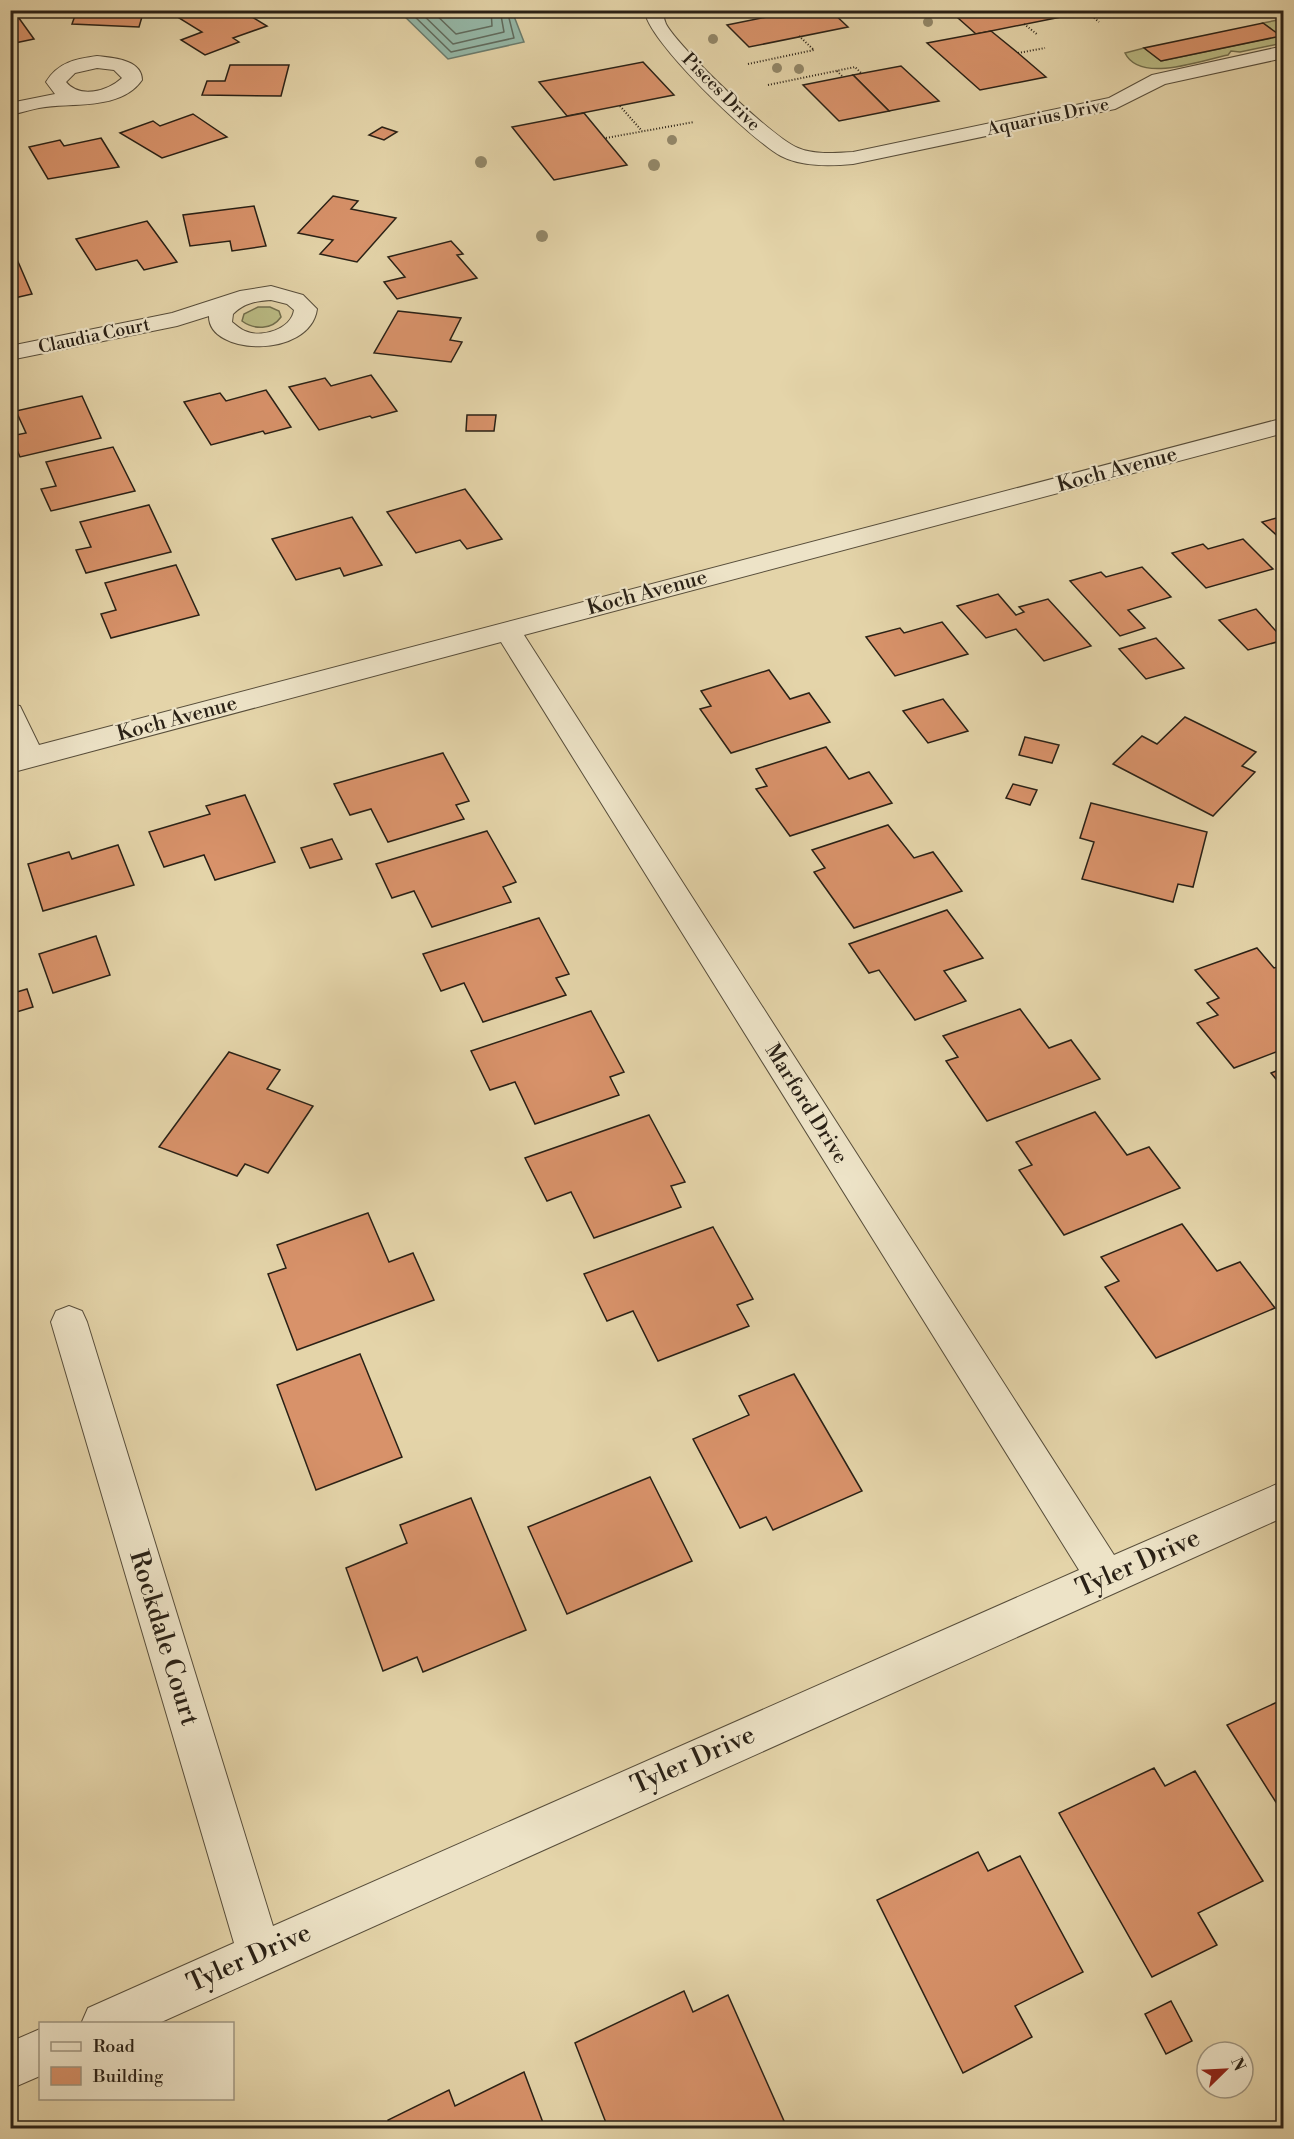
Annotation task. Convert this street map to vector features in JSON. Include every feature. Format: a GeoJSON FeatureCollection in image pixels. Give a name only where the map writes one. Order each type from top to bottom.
{"type":"FeatureCollection","features":[{"type":"Feature","properties":{"kind":"street","name":"Pisces Drive"},"geometry":{"type":"LineString","coordinates":[[654,10],[653,16],[666,38],[768,138],[789,152],[806,157]]}},
{"type":"Feature","properties":{"kind":"street","name":"Aquarius Drive"},"geometry":{"type":"LineString","coordinates":[[806,157],[854,158],[1115,103],[1159,79],[1284,52]]}},
{"type":"Feature","properties":{"kind":"street"},"geometry":{"type":"LineString","coordinates":[[10,109],[38,102],[120,91],[132,80],[132,74],[120,65],[98,62],[73,67],[64,72],[50,93],[38,102]]}},
{"type":"Feature","properties":{"kind":"street"},"geometry":{"type":"LineString","coordinates":[[56,82],[64,92],[85,97]]}},
{"type":"Feature","properties":{"kind":"street","name":"Claudia Court"},"geometry":{"type":"LineString","coordinates":[[10,353],[177,319],[242,298],[270,293],[296,299],[304,305],[307,312],[305,321],[289,334],[262,340],[236,337],[197,320],[177,319]]}},
{"type":"Feature","properties":{"kind":"street"},"geometry":{"type":"LineString","coordinates":[[226,331],[221,325],[220,317],[231,303],[242,298]]}},
{"type":"Feature","properties":{"kind":"street","name":"Koch Avenue"},"geometry":{"type":"LineString","coordinates":[[21,761],[1284,425]]}},
{"type":"Feature","properties":{"kind":"street","name":"Marford Drive"},"geometry":{"type":"LineString","coordinates":[[507,630],[1106,1577]]}},
{"type":"Feature","properties":{"kind":"street"},"geometry":{"type":"LineString","coordinates":[[10,713],[21,761]]}},
{"type":"Feature","properties":{"kind":"street","name":"Rockdale Court"},"geometry":{"type":"LineString","coordinates":[[69,1322],[259,1953]]}},
{"type":"Feature","properties":{"kind":"street","name":"Tyler Drive"},"geometry":{"type":"LineString","coordinates":[[108,2022],[1284,1498]]}},
{"type":"Feature","properties":{"kind":"street"},"geometry":{"type":"LineString","coordinates":[[10,2066],[39,2052]]}},
{"type":"Feature","properties":{"kind":"path"},"geometry":{"type":"LineString","coordinates":[[1084,10],[1100,22]]}},
{"type":"Feature","properties":{"kind":"path"},"geometry":{"type":"LineString","coordinates":[[1024,24],[1038,34]]}},
{"type":"Feature","properties":{"kind":"path"},"geometry":{"type":"LineString","coordinates":[[748,64],[814,50],[799,36]]}},
{"type":"Feature","properties":{"kind":"path"},"geometry":{"type":"LineString","coordinates":[[1018,53],[1045,48]]}},
{"type":"Feature","properties":{"kind":"path"},"geometry":{"type":"LineString","coordinates":[[768,85],[855,67],[862,74]]}},
{"type":"Feature","properties":{"kind":"path"},"geometry":{"type":"LineString","coordinates":[[837,71],[843,77]]}},
{"type":"Feature","properties":{"kind":"path"},"geometry":{"type":"LineString","coordinates":[[620,106],[642,131]]}},
{"type":"Feature","properties":{"kind":"path"},"geometry":{"type":"LineString","coordinates":[[606,138],[694,122]]}},
{"type":"Feature","properties":{"kind":"green space"},"geometry":{"type":"Polygon","coordinates":[[[1283,19],[1283,43],[1240,52],[1231,51],[1228,55],[1188,65],[1157,69],[1144,67],[1133,62],[1125,53],[1144,48],[1161,61],[1280,36],[1263,23],[1283,19]]]}},
{"type":"Feature","properties":{"kind":"green space"},"geometry":{"type":"Polygon","coordinates":[[[258,307],[270,307],[279,311],[281,317],[273,324],[263,327],[252,326],[242,321],[244,314],[258,307]]]}},
{"type":"Feature","properties":{"kind":"water"},"geometry":{"type":"Polygon","coordinates":[[[399,11],[512,11],[524,42],[448,59],[399,11]]]}},
{"type":"Feature","properties":{"kind":"building"},"geometry":{"type":"Polygon","coordinates":[[[77,10],[144,10],[139,27],[72,24],[77,10]]]}},
{"type":"Feature","properties":{"kind":"building"},"geometry":{"type":"Polygon","coordinates":[[[201,10],[245,10],[242,11],[267,26],[233,38],[239,42],[205,55],[181,40],[202,32],[179,18],[201,10]]]}},
{"type":"Feature","properties":{"kind":"building"},"geometry":{"type":"Polygon","coordinates":[[[802,10],[830,10],[848,27],[749,47],[727,25],[802,10]]]}},
{"type":"Feature","properties":{"kind":"building"},"geometry":{"type":"Polygon","coordinates":[[[949,10],[1066,10],[1071,15],[976,34],[949,10]]]}},
{"type":"Feature","properties":{"kind":"building"},"geometry":{"type":"Polygon","coordinates":[[[16,14],[34,39],[10,44],[10,15],[16,14]]]}},
{"type":"Feature","properties":{"kind":"building"},"geometry":{"type":"Polygon","coordinates":[[[1263,23],[1281,36],[1161,61],[1144,48],[1263,23]]]}},
{"type":"Feature","properties":{"kind":"building"},"geometry":{"type":"Polygon","coordinates":[[[991,31],[1046,77],[980,90],[927,43],[991,31]]]}},
{"type":"Feature","properties":{"kind":"building"},"geometry":{"type":"Polygon","coordinates":[[[643,62],[674,95],[567,116],[539,82],[643,62]]]}},
{"type":"Feature","properties":{"kind":"building"},"geometry":{"type":"Polygon","coordinates":[[[230,65],[289,65],[281,96],[202,95],[207,81],[225,81],[230,65]]]}},
{"type":"Feature","properties":{"kind":"building"},"geometry":{"type":"Polygon","coordinates":[[[901,66],[939,101],[889,111],[853,75],[901,66]]]}},
{"type":"Feature","properties":{"kind":"building"},"geometry":{"type":"Polygon","coordinates":[[[853,75],[889,111],[839,121],[803,85],[853,75]]]}},
{"type":"Feature","properties":{"kind":"building"},"geometry":{"type":"Polygon","coordinates":[[[584,113],[627,165],[554,180],[512,127],[584,113]]]}},
{"type":"Feature","properties":{"kind":"building"},"geometry":{"type":"Polygon","coordinates":[[[193,114],[227,137],[162,158],[120,133],[153,121],[160,126],[193,114]]]}},
{"type":"Feature","properties":{"kind":"building"},"geometry":{"type":"Polygon","coordinates":[[[382,127],[397,132],[384,140],[369,135],[382,127]]]}},
{"type":"Feature","properties":{"kind":"building"},"geometry":{"type":"Polygon","coordinates":[[[101,138],[119,167],[48,179],[29,147],[60,140],[64,146],[101,138]]]}},
{"type":"Feature","properties":{"kind":"building"},"geometry":{"type":"Polygon","coordinates":[[[333,196],[358,201],[351,209],[396,218],[357,262],[320,254],[333,240],[298,233],[333,196]]]}},
{"type":"Feature","properties":{"kind":"building"},"geometry":{"type":"Polygon","coordinates":[[[254,206],[266,246],[232,251],[230,241],[190,246],[183,215],[254,206]]]}},
{"type":"Feature","properties":{"kind":"building"},"geometry":{"type":"Polygon","coordinates":[[[147,221],[177,262],[144,270],[137,260],[96,270],[76,239],[147,221]]]}},
{"type":"Feature","properties":{"kind":"building"},"geometry":{"type":"Polygon","coordinates":[[[451,241],[463,254],[457,255],[477,278],[397,299],[384,282],[405,277],[388,257],[451,241]]]}},
{"type":"Feature","properties":{"kind":"building"},"geometry":{"type":"Polygon","coordinates":[[[16,257],[32,294],[10,299],[10,258],[16,257]]]}},
{"type":"Feature","properties":{"kind":"building"},"geometry":{"type":"Polygon","coordinates":[[[398,311],[461,318],[450,340],[462,342],[451,362],[374,353],[398,311]]]}},
{"type":"Feature","properties":{"kind":"building"},"geometry":{"type":"Polygon","coordinates":[[[371,375],[397,411],[319,430],[289,387],[325,378],[331,386],[371,375]]]}},
{"type":"Feature","properties":{"kind":"building"},"geometry":{"type":"Polygon","coordinates":[[[266,390],[291,427],[265,434],[263,431],[211,445],[184,402],[220,393],[226,401],[266,390]]]}},
{"type":"Feature","properties":{"kind":"building"},"geometry":{"type":"Polygon","coordinates":[[[82,396],[101,438],[20,457],[11,436],[26,433],[16,411],[82,396]]]}},
{"type":"Feature","properties":{"kind":"building"},"geometry":{"type":"Polygon","coordinates":[[[467,415],[496,415],[494,431],[466,431],[467,415]]]}},
{"type":"Feature","properties":{"kind":"building"},"geometry":{"type":"Polygon","coordinates":[[[113,447],[135,491],[51,511],[41,489],[56,486],[46,462],[113,447]]]}},
{"type":"Feature","properties":{"kind":"building"},"geometry":{"type":"Polygon","coordinates":[[[465,489],[502,539],[467,549],[460,540],[416,553],[387,512],[465,489]]]}},
{"type":"Feature","properties":{"kind":"building"},"geometry":{"type":"Polygon","coordinates":[[[149,505],[171,552],[86,573],[76,550],[91,547],[80,522],[149,505]]]}},
{"type":"Feature","properties":{"kind":"building"},"geometry":{"type":"Polygon","coordinates":[[[1284,516],[1284,542],[1262,522],[1284,516]]]}},
{"type":"Feature","properties":{"kind":"building"},"geometry":{"type":"Polygon","coordinates":[[[352,517],[382,565],[344,576],[340,568],[296,580],[272,539],[352,517]]]}},
{"type":"Feature","properties":{"kind":"building"},"geometry":{"type":"Polygon","coordinates":[[[1243,539],[1273,569],[1206,588],[1172,553],[1203,544],[1208,549],[1243,539]]]}},
{"type":"Feature","properties":{"kind":"building"},"geometry":{"type":"Polygon","coordinates":[[[176,565],[199,615],[111,638],[101,614],[116,610],[105,583],[176,565]]]}},
{"type":"Feature","properties":{"kind":"building"},"geometry":{"type":"Polygon","coordinates":[[[1142,567],[1171,597],[1128,610],[1145,628],[1120,636],[1070,581],[1101,572],[1106,577],[1142,567]]]}},
{"type":"Feature","properties":{"kind":"building"},"geometry":{"type":"Polygon","coordinates":[[[998,594],[1016,615],[1024,612],[1019,607],[1048,599],[1091,646],[1044,661],[1016,629],[986,638],[957,606],[998,594]]]}},
{"type":"Feature","properties":{"kind":"building"},"geometry":{"type":"Polygon","coordinates":[[[1256,609],[1284,640],[1248,650],[1219,620],[1256,609]]]}},
{"type":"Feature","properties":{"kind":"building"},"geometry":{"type":"Polygon","coordinates":[[[942,622],[968,654],[895,676],[866,637],[900,628],[904,633],[942,622]]]}},
{"type":"Feature","properties":{"kind":"building"},"geometry":{"type":"Polygon","coordinates":[[[1156,638],[1184,668],[1146,679],[1119,649],[1156,638]]]}},
{"type":"Feature","properties":{"kind":"building"},"geometry":{"type":"Polygon","coordinates":[[[769,670],[790,699],[809,693],[830,722],[731,753],[700,709],[711,706],[701,691],[769,670]]]}},
{"type":"Feature","properties":{"kind":"building"},"geometry":{"type":"Polygon","coordinates":[[[943,699],[968,731],[928,743],[903,711],[943,699]]]}},
{"type":"Feature","properties":{"kind":"building"},"geometry":{"type":"Polygon","coordinates":[[[1185,717],[1256,752],[1242,766],[1255,772],[1213,816],[1113,764],[1142,736],[1157,744],[1185,717]]]}},
{"type":"Feature","properties":{"kind":"building"},"geometry":{"type":"Polygon","coordinates":[[[1025,737],[1059,745],[1052,763],[1019,755],[1025,737]]]}},
{"type":"Feature","properties":{"kind":"building"},"geometry":{"type":"Polygon","coordinates":[[[826,747],[849,779],[869,772],[892,803],[790,836],[756,789],[767,786],[756,769],[826,747]]]}},
{"type":"Feature","properties":{"kind":"building"},"geometry":{"type":"Polygon","coordinates":[[[443,753],[469,801],[456,805],[464,819],[388,842],[371,809],[350,815],[334,784],[443,753]]]}},
{"type":"Feature","properties":{"kind":"building"},"geometry":{"type":"Polygon","coordinates":[[[1013,784],[1037,790],[1030,805],[1006,798],[1013,784]]]}},
{"type":"Feature","properties":{"kind":"building"},"geometry":{"type":"Polygon","coordinates":[[[245,795],[275,862],[215,880],[204,855],[164,867],[149,832],[210,814],[206,806],[245,795]]]}},
{"type":"Feature","properties":{"kind":"building"},"geometry":{"type":"Polygon","coordinates":[[[1091,803],[1207,832],[1193,887],[1178,884],[1173,902],[1082,879],[1094,842],[1080,838],[1091,803]]]}},
{"type":"Feature","properties":{"kind":"building"},"geometry":{"type":"Polygon","coordinates":[[[888,825],[914,858],[933,852],[962,891],[854,928],[814,872],[825,868],[812,850],[888,825]]]}},
{"type":"Feature","properties":{"kind":"building"},"geometry":{"type":"Polygon","coordinates":[[[487,831],[516,882],[503,887],[511,902],[432,927],[414,891],[392,898],[376,864],[487,831]]]}},
{"type":"Feature","properties":{"kind":"building"},"geometry":{"type":"Polygon","coordinates":[[[332,839],[342,859],[310,868],[301,848],[332,839]]]}},
{"type":"Feature","properties":{"kind":"building"},"geometry":{"type":"Polygon","coordinates":[[[118,845],[134,885],[43,911],[28,864],[69,852],[72,859],[118,845]]]}},
{"type":"Feature","properties":{"kind":"building"},"geometry":{"type":"Polygon","coordinates":[[[947,910],[983,958],[944,971],[966,1001],[915,1020],[879,970],[869,973],[849,944],[947,910]]]}},
{"type":"Feature","properties":{"kind":"building"},"geometry":{"type":"Polygon","coordinates":[[[539,918],[569,974],[556,978],[566,995],[483,1022],[464,983],[441,991],[423,954],[539,918]]]}},
{"type":"Feature","properties":{"kind":"building"},"geometry":{"type":"Polygon","coordinates":[[[96,936],[110,975],[53,993],[39,954],[96,936]]]}},
{"type":"Feature","properties":{"kind":"building"},"geometry":{"type":"Polygon","coordinates":[[[1257,948],[1274,968],[1284,965],[1284,1049],[1234,1068],[1197,1023],[1218,1015],[1207,1003],[1219,998],[1195,970],[1257,948]]]}},
{"type":"Feature","properties":{"kind":"building"},"geometry":{"type":"Polygon","coordinates":[[[27,989],[33,1007],[10,1014],[10,994],[27,989]]]}},
{"type":"Feature","properties":{"kind":"building"},"geometry":{"type":"Polygon","coordinates":[[[1020,1009],[1049,1048],[1071,1040],[1100,1079],[987,1121],[946,1061],[958,1057],[943,1036],[1020,1009]]]}},
{"type":"Feature","properties":{"kind":"building"},"geometry":{"type":"Polygon","coordinates":[[[591,1011],[624,1072],[610,1077],[619,1095],[535,1124],[515,1082],[490,1090],[471,1051],[591,1011]]]}},
{"type":"Feature","properties":{"kind":"building"},"geometry":{"type":"Polygon","coordinates":[[[229,1052],[280,1070],[267,1089],[313,1106],[268,1173],[245,1164],[237,1176],[159,1147],[229,1052]]]}},
{"type":"Feature","properties":{"kind":"building"},"geometry":{"type":"Polygon","coordinates":[[[1284,1068],[1284,1089],[1271,1073],[1284,1068]]]}},
{"type":"Feature","properties":{"kind":"building"},"geometry":{"type":"Polygon","coordinates":[[[1095,1112],[1127,1155],[1149,1147],[1180,1188],[1064,1235],[1019,1170],[1032,1165],[1016,1142],[1095,1112]]]}},
{"type":"Feature","properties":{"kind":"building"},"geometry":{"type":"Polygon","coordinates":[[[649,1115],[685,1182],[671,1186],[681,1207],[594,1238],[571,1192],[547,1201],[525,1158],[649,1115]]]}},
{"type":"Feature","properties":{"kind":"building"},"geometry":{"type":"Polygon","coordinates":[[[368,1213],[389,1262],[413,1253],[434,1300],[297,1350],[268,1274],[286,1268],[277,1245],[368,1213]]]}},
{"type":"Feature","properties":{"kind":"building"},"geometry":{"type":"Polygon","coordinates":[[[1182,1224],[1217,1271],[1240,1262],[1275,1308],[1156,1358],[1105,1287],[1119,1281],[1101,1257],[1182,1224]]]}},
{"type":"Feature","properties":{"kind":"building"},"geometry":{"type":"Polygon","coordinates":[[[713,1227],[753,1299],[737,1305],[749,1326],[658,1361],[633,1311],[607,1321],[584,1274],[713,1227]]]}},
{"type":"Feature","properties":{"kind":"building"},"geometry":{"type":"Polygon","coordinates":[[[360,1354],[402,1457],[316,1490],[277,1385],[360,1354]]]}},
{"type":"Feature","properties":{"kind":"building"},"geometry":{"type":"Polygon","coordinates":[[[794,1374],[862,1491],[773,1530],[766,1517],[740,1528],[693,1439],[749,1415],[739,1396],[794,1374]]]}},
{"type":"Feature","properties":{"kind":"building"},"geometry":{"type":"Polygon","coordinates":[[[650,1477],[692,1561],[567,1614],[528,1527],[650,1477]]]}},
{"type":"Feature","properties":{"kind":"building"},"geometry":{"type":"Polygon","coordinates":[[[471,1498],[526,1630],[423,1672],[417,1657],[383,1671],[346,1568],[407,1543],[400,1525],[471,1498]]]}},
{"type":"Feature","properties":{"kind":"building"},"geometry":{"type":"Polygon","coordinates":[[[1284,1699],[1284,1815],[1227,1725],[1284,1699]]]}},
{"type":"Feature","properties":{"kind":"building"},"geometry":{"type":"Polygon","coordinates":[[[1154,1768],[1165,1786],[1195,1771],[1263,1881],[1198,1913],[1217,1945],[1152,1977],[1059,1813],[1154,1768]]]}},
{"type":"Feature","properties":{"kind":"building"},"geometry":{"type":"Polygon","coordinates":[[[978,1852],[988,1871],[1020,1856],[1083,1972],[1015,2006],[1032,2037],[963,2073],[877,1900],[978,1852]]]}},
{"type":"Feature","properties":{"kind":"building"},"geometry":{"type":"Polygon","coordinates":[[[684,1991],[693,2012],[728,1995],[784,2121],[769,2128],[608,2128],[575,2043],[684,1991]]]}},
{"type":"Feature","properties":{"kind":"building"},"geometry":{"type":"Polygon","coordinates":[[[1171,2001],[1192,2041],[1166,2054],[1145,2014],[1171,2001]]]}},
{"type":"Feature","properties":{"kind":"building"},"geometry":{"type":"Polygon","coordinates":[[[524,2072],[545,2128],[391,2128],[388,2120],[449,2090],[455,2106],[524,2072]]]}}]}
